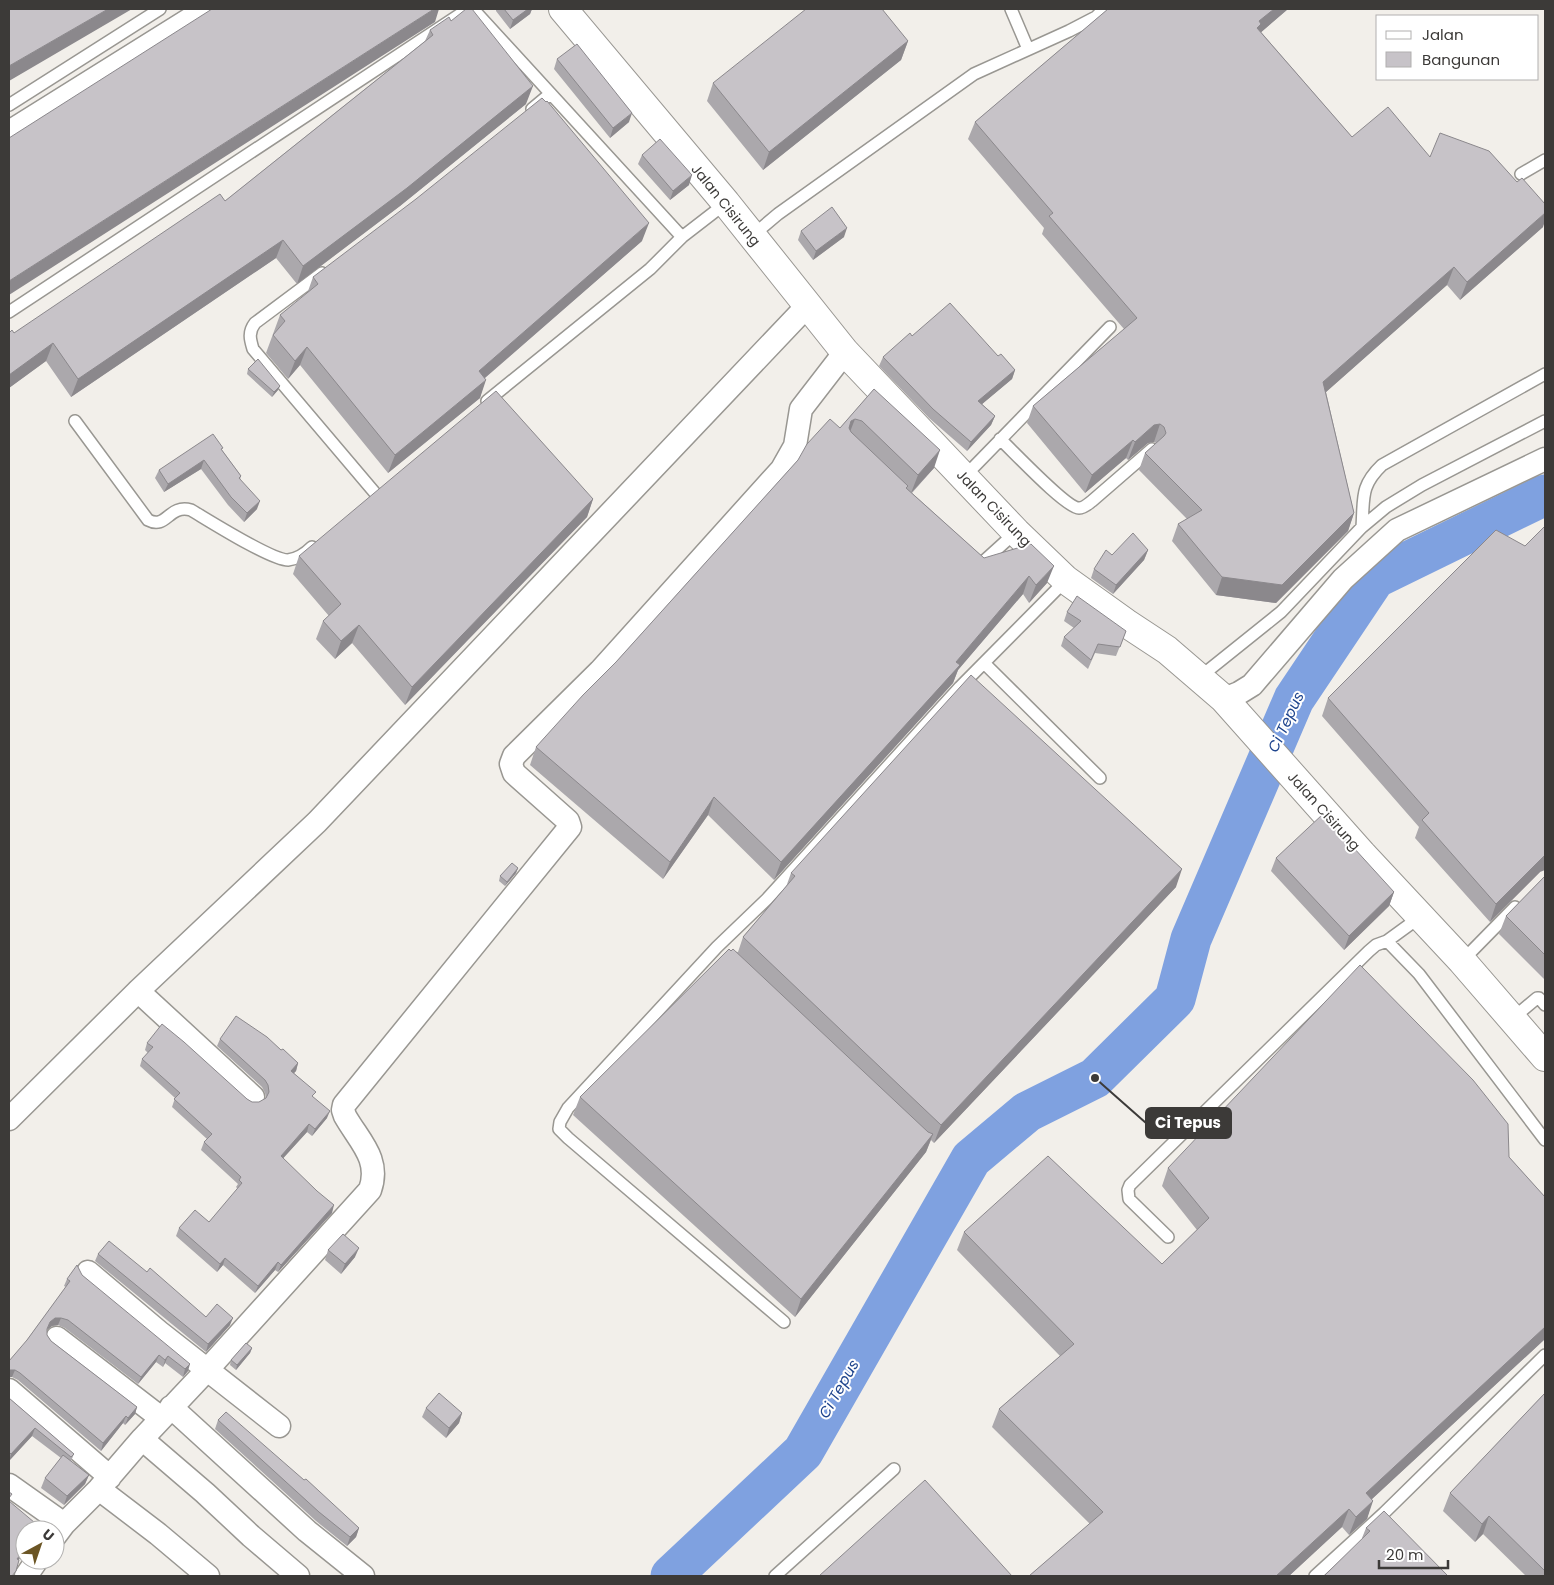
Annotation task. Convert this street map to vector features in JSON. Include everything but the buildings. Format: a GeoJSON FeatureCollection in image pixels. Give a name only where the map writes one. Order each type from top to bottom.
{"type":"FeatureCollection","features":[{"type":"Feature","properties":{"kind":"main road","name":"Jalan Cisirung"},"geometry":{"type":"LineString","coordinates":[[563,9],[726,203],[845,352],[1016,532],[1066,580],[1167,650],[1224,699],[1281,764],[1462,961],[1545,1057]]}},
{"type":"Feature","properties":{"kind":"street"},"geometry":{"type":"LineString","coordinates":[[9,132],[206,9]]}},
{"type":"Feature","properties":{"kind":"street"},"geometry":{"type":"LineString","coordinates":[[9,1119],[138,991],[317,822],[808,306]]}},
{"type":"Feature","properties":{"kind":"street"},"geometry":{"type":"LineString","coordinates":[[65,1525],[370,1190],[374,1174],[371,1159],[345,1116],[344,1105],[570,828],[568,821],[514,773],[511,764],[514,756],[600,671],[782,469],[795,446],[801,409],[845,352]]}},
{"type":"Feature","properties":{"kind":"street"},"geometry":{"type":"LineString","coordinates":[[1224,699],[1252,685],[1343,579],[1397,530],[1545,459]]}},
{"type":"Feature","properties":{"kind":"street"},"geometry":{"type":"LineString","coordinates":[[138,991],[253,1097]]}},
{"type":"Feature","properties":{"kind":"street"},"geometry":{"type":"LineString","coordinates":[[88,1272],[159,1332],[280,1426]]}},
{"type":"Feature","properties":{"kind":"street"},"geometry":{"type":"LineString","coordinates":[[57,1338],[166,1413],[306,1531],[363,1576]]}},
{"type":"Feature","properties":{"kind":"street"},"geometry":{"type":"LineString","coordinates":[[9,1390],[158,1534],[208,1576]]}},
{"type":"Feature","properties":{"kind":"street"},"geometry":{"type":"LineString","coordinates":[[142,1439],[205,1493],[250,1536],[298,1576]]}},
{"type":"Feature","properties":{"kind":"street"},"geometry":{"type":"LineString","coordinates":[[9,1486],[48,1520]]}},
{"type":"Feature","properties":{"kind":"lane"},"geometry":{"type":"LineString","coordinates":[[9,105],[160,9]]}},
{"type":"Feature","properties":{"kind":"lane"},"geometry":{"type":"LineString","coordinates":[[9,312],[468,9]]}},
{"type":"Feature","properties":{"kind":"lane"},"geometry":{"type":"LineString","coordinates":[[473,9],[682,237]]}},
{"type":"Feature","properties":{"kind":"lane"},"geometry":{"type":"LineString","coordinates":[[1011,9],[1028,49]]}},
{"type":"Feature","properties":{"kind":"lane"},"geometry":{"type":"LineString","coordinates":[[752,236],[778,214],[974,74],[1096,17],[1104,9]]}},
{"type":"Feature","properties":{"kind":"lane"},"geometry":{"type":"LineString","coordinates":[[523,117],[550,94]]}},
{"type":"Feature","properties":{"kind":"lane"},"geometry":{"type":"LineString","coordinates":[[1521,174],[1545,160]]}},
{"type":"Feature","properties":{"kind":"lane"},"geometry":{"type":"LineString","coordinates":[[478,409],[501,397],[650,269],[682,237],[726,203]]}},
{"type":"Feature","properties":{"kind":"lane"},"geometry":{"type":"LineString","coordinates":[[331,266],[254,323],[251,329],[250,341],[253,349],[374,494]]}},
{"type":"Feature","properties":{"kind":"lane"},"geometry":{"type":"LineString","coordinates":[[964,477],[1110,327]]}},
{"type":"Feature","properties":{"kind":"lane"},"geometry":{"type":"LineString","coordinates":[[1362,526],[1365,488],[1369,480],[1382,465],[1545,374]]}},
{"type":"Feature","properties":{"kind":"lane"},"geometry":{"type":"LineString","coordinates":[[1200,677],[1281,612],[1362,526],[1386,507],[1422,485],[1545,421]]}},
{"type":"Feature","properties":{"kind":"lane"},"geometry":{"type":"LineString","coordinates":[[75,422],[148,520],[155,524],[177,509],[185,508],[272,556],[288,560],[304,554],[318,542]]}},
{"type":"Feature","properties":{"kind":"lane"},"geometry":{"type":"LineString","coordinates":[[1000,439],[1064,501],[1078,508],[1092,501],[1152,449]]}},
{"type":"Feature","properties":{"kind":"lane"},"geometry":{"type":"LineString","coordinates":[[965,554],[972,561],[984,561],[1016,532]]}},
{"type":"Feature","properties":{"kind":"lane"},"geometry":{"type":"LineString","coordinates":[[784,1322],[568,1138],[559,1129],[560,1122],[568,1108],[721,951],[960,687],[1066,580]]}},
{"type":"Feature","properties":{"kind":"lane"},"geometry":{"type":"LineString","coordinates":[[984,663],[1100,778]]}},
{"type":"Feature","properties":{"kind":"lane"},"geometry":{"type":"LineString","coordinates":[[1462,961],[1526,897]]}},
{"type":"Feature","properties":{"kind":"lane"},"geometry":{"type":"LineString","coordinates":[[1168,1237],[1130,1199],[1128,1190],[1130,1185],[1369,951],[1376,945],[1387,941],[1420,917]]}},
{"type":"Feature","properties":{"kind":"lane"},"geometry":{"type":"LineString","coordinates":[[1387,941],[1419,974],[1545,1140]]}},
{"type":"Feature","properties":{"kind":"lane"},"geometry":{"type":"LineString","coordinates":[[1512,1019],[1537,998],[1545,1005]]}},
{"type":"Feature","properties":{"kind":"lane"},"geometry":{"type":"LineString","coordinates":[[1315,1576],[1384,1513],[1545,1355]]}},
{"type":"Feature","properties":{"kind":"lane"},"geometry":{"type":"LineString","coordinates":[[775,1576],[894,1469]]}},
{"type":"Feature","properties":{"kind":"waterway","name":"Ci Tepus"},"geometry":{"type":"LineString","coordinates":[[671,1576],[803,1452],[971,1159],[1027,1112],[1095,1078],[1175,999],[1191,939],[1294,699],[1375,578],[1545,495]]}},
{"type":"Feature","properties":{"kind":"place","name":"Ci Tepus"},"geometry":{"type":"Point","coordinates":[1095,1078]}}]}
